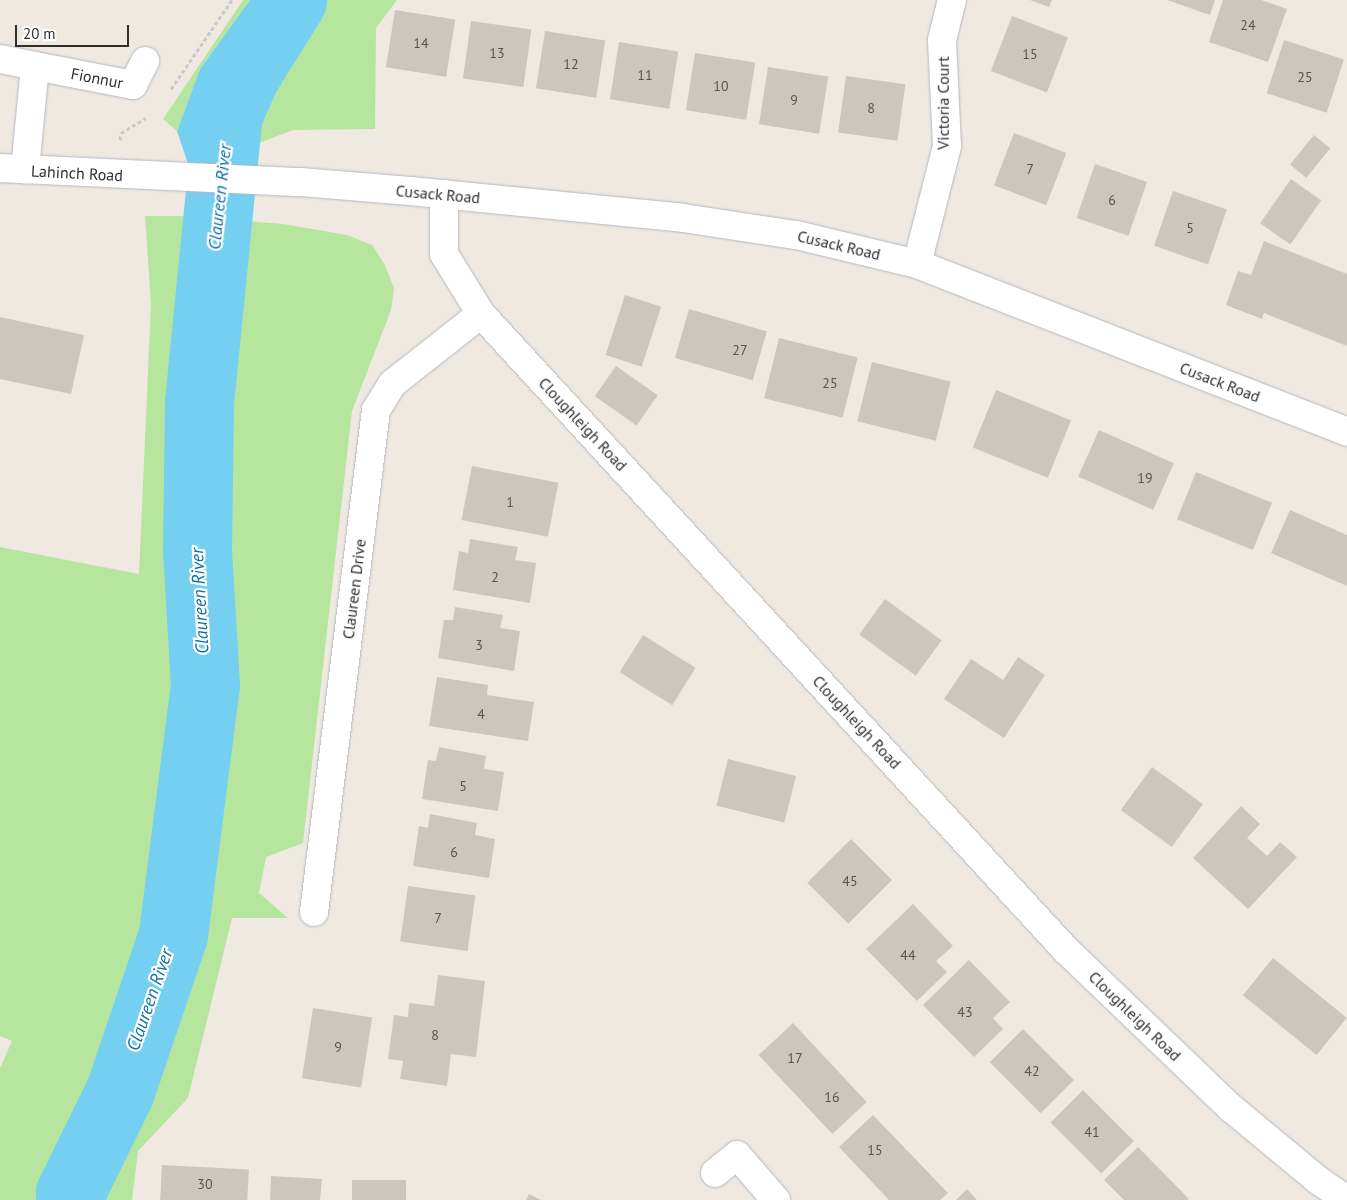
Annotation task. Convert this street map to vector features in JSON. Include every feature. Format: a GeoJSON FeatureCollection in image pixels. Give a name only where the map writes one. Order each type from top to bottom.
{"type":"FeatureCollection","features":[{"type":"Feature","properties":{"kind":"street","name":"Victoria Court"},"geometry":{"type":"LineString","coordinates":[[917,264],[946,146],[942,40],[952,0]]}},
{"type":"Feature","properties":{"kind":"street","name":"Fionnur"},"geometry":{"type":"LineString","coordinates":[[0,59],[133,86],[145,61]]}},
{"type":"Feature","properties":{"kind":"street"},"geometry":{"type":"LineString","coordinates":[[12,169],[35,66]]}},
{"type":"Feature","properties":{"kind":"street","name":"Lahinch Road"},"geometry":{"type":"LineString","coordinates":[[12,169],[154,177],[301,182]]}},
{"type":"Feature","properties":{"kind":"street","name":"Cusack Road"},"geometry":{"type":"LineString","coordinates":[[301,182],[444,194],[702,221],[796,235],[917,264],[1347,432]]}},
{"type":"Feature","properties":{"kind":"street","name":"Cloughleigh Road"},"geometry":{"type":"LineString","coordinates":[[444,194],[444,254],[481,314],[1065,949],[1231,1108],[1319,1181],[1347,1200]]}},
{"type":"Feature","properties":{"kind":"street","name":"Claureen Drive"},"geometry":{"type":"LineString","coordinates":[[314,912],[376,410],[392,384],[481,314]]}},
{"type":"Feature","properties":{"kind":"street"},"geometry":{"type":"LineString","coordinates":[[715,1173],[737,1156],[776,1200]]}},
{"type":"Feature","properties":{"kind":"green space"},"geometry":{"type":"Polygon","coordinates":[[[243,0],[250,0],[200,69],[177,131],[163,119],[243,0]]]}},
{"type":"Feature","properties":{"kind":"green space"},"geometry":{"type":"Polygon","coordinates":[[[323,0],[397,0],[376,28],[375,129],[293,130],[253,145],[304,29],[323,0]]]}},
{"type":"Feature","properties":{"kind":"green space"},"geometry":{"type":"Polygon","coordinates":[[[145,216],[183,216],[283,224],[347,235],[372,245],[385,265],[394,288],[391,310],[352,411],[303,843],[266,857],[259,893],[288,918],[232,918],[188,1098],[138,1151],[132,1200],[0,1200],[0,1068],[12,1041],[0,1036],[0,547],[139,574],[151,304],[145,216]]]}},
{"type":"Feature","properties":{"kind":"water"},"geometry":{"type":"Polygon","coordinates":[[[250,0],[323,0],[304,29],[253,145],[214,241],[177,131],[200,69],[250,0]]]}},
{"type":"Feature","properties":{"kind":"building"},"geometry":{"type":"Polygon","coordinates":[[[1030,0],[1052,0],[1049,7],[1030,0]]]}},
{"type":"Feature","properties":{"kind":"building"},"geometry":{"type":"Polygon","coordinates":[[[1167,0],[1215,0],[1210,15],[1167,0]]]}},
{"type":"Feature","properties":{"kind":"building"},"geometry":{"type":"Polygon","coordinates":[[[1223,0],[1261,0],[1287,9],[1268,62],[1209,42],[1223,0]]]}},
{"type":"Feature","properties":{"kind":"building"},"geometry":{"type":"Polygon","coordinates":[[[395,10],[455,20],[446,77],[386,67],[395,10]]]}},
{"type":"Feature","properties":{"kind":"building"},"geometry":{"type":"Polygon","coordinates":[[[1012,16],[1068,38],[1047,93],[991,71],[1012,16]]]}},
{"type":"Feature","properties":{"kind":"building"},"geometry":{"type":"Polygon","coordinates":[[[471,21],[531,29],[523,87],[463,78],[471,21]]]}},
{"type":"Feature","properties":{"kind":"building"},"geometry":{"type":"Polygon","coordinates":[[[545,31],[605,41],[596,98],[536,88],[545,31]]]}},
{"type":"Feature","properties":{"kind":"building"},"geometry":{"type":"Polygon","coordinates":[[[1284,40],[1344,59],[1327,113],[1267,93],[1284,40]]]}},
{"type":"Feature","properties":{"kind":"building"},"geometry":{"type":"Polygon","coordinates":[[[619,42],[678,51],[669,109],[610,99],[619,42]]]}},
{"type":"Feature","properties":{"kind":"building"},"geometry":{"type":"Polygon","coordinates":[[[695,53],[755,63],[746,120],[686,110],[695,53]]]}},
{"type":"Feature","properties":{"kind":"building"},"geometry":{"type":"Polygon","coordinates":[[[768,67],[828,77],[819,134],[759,124],[768,67]]]}},
{"type":"Feature","properties":{"kind":"building"},"geometry":{"type":"Polygon","coordinates":[[[846,76],[905,84],[897,141],[838,132],[846,76]]]}},
{"type":"Feature","properties":{"kind":"building"},"geometry":{"type":"Polygon","coordinates":[[[1014,133],[1066,153],[1046,205],[994,185],[1014,133]]]}},
{"type":"Feature","properties":{"kind":"building"},"geometry":{"type":"Polygon","coordinates":[[[1314,135],[1330,148],[1306,178],[1290,165],[1314,135]]]}},
{"type":"Feature","properties":{"kind":"building"},"geometry":{"type":"Polygon","coordinates":[[[1095,164],[1147,182],[1128,236],[1076,218],[1095,164]]]}},
{"type":"Feature","properties":{"kind":"building"},"geometry":{"type":"Polygon","coordinates":[[[1291,179],[1321,200],[1290,244],[1260,223],[1291,179]]]}},
{"type":"Feature","properties":{"kind":"building"},"geometry":{"type":"Polygon","coordinates":[[[1173,191],[1227,210],[1208,264],[1154,246],[1173,191]]]}},
{"type":"Feature","properties":{"kind":"building"},"geometry":{"type":"Polygon","coordinates":[[[1264,241],[1347,274],[1347,346],[1264,313],[1262,319],[1226,305],[1238,271],[1251,275],[1264,241]]]}},
{"type":"Feature","properties":{"kind":"building"},"geometry":{"type":"Polygon","coordinates":[[[625,295],[661,307],[642,367],[606,355],[625,295]]]}},
{"type":"Feature","properties":{"kind":"building"},"geometry":{"type":"Polygon","coordinates":[[[689,309],[767,331],[753,380],[675,358],[689,309]]]}},
{"type":"Feature","properties":{"kind":"building"},"geometry":{"type":"Polygon","coordinates":[[[0,317],[84,335],[71,394],[0,379],[0,317]]]}},
{"type":"Feature","properties":{"kind":"building"},"geometry":{"type":"Polygon","coordinates":[[[779,338],[858,358],[843,418],[764,398],[779,338]]]}},
{"type":"Feature","properties":{"kind":"building"},"geometry":{"type":"Polygon","coordinates":[[[872,362],[951,382],[936,441],[857,421],[872,362]]]}},
{"type":"Feature","properties":{"kind":"building"},"geometry":{"type":"Polygon","coordinates":[[[616,366],[658,395],[637,426],[595,396],[616,366]]]}},
{"type":"Feature","properties":{"kind":"building"},"geometry":{"type":"Polygon","coordinates":[[[996,390],[1071,420],[1048,478],[973,447],[996,390]]]}},
{"type":"Feature","properties":{"kind":"building"},"geometry":{"type":"Polygon","coordinates":[[[1099,430],[1174,463],[1153,510],[1078,477],[1099,430]]]}},
{"type":"Feature","properties":{"kind":"building"},"geometry":{"type":"Polygon","coordinates":[[[472,466],[558,483],[548,537],[462,520],[472,466]]]}},
{"type":"Feature","properties":{"kind":"building"},"geometry":{"type":"Polygon","coordinates":[[[1196,472],[1272,503],[1253,550],[1177,519],[1196,472]]]}},
{"type":"Feature","properties":{"kind":"building"},"geometry":{"type":"Polygon","coordinates":[[[1290,510],[1347,535],[1347,586],[1271,553],[1290,510]]]}},
{"type":"Feature","properties":{"kind":"building"},"geometry":{"type":"Polygon","coordinates":[[[470,539],[518,547],[515,560],[536,563],[530,603],[453,590],[459,551],[468,553],[470,539]]]}},
{"type":"Feature","properties":{"kind":"building"},"geometry":{"type":"Polygon","coordinates":[[[885,599],[942,640],[916,676],[859,635],[885,599]]]}},
{"type":"Feature","properties":{"kind":"building"},"geometry":{"type":"Polygon","coordinates":[[[455,607],[503,615],[500,628],[520,631],[514,671],[438,658],[444,620],[453,620],[455,607]]]}},
{"type":"Feature","properties":{"kind":"building"},"geometry":{"type":"Polygon","coordinates":[[[643,635],[696,668],[672,705],[620,672],[643,635]]]}},
{"type":"Feature","properties":{"kind":"building"},"geometry":{"type":"Polygon","coordinates":[[[1018,657],[1045,675],[1004,738],[944,699],[971,659],[1003,680],[1018,657]]]}},
{"type":"Feature","properties":{"kind":"building"},"geometry":{"type":"Polygon","coordinates":[[[437,677],[488,685],[487,695],[534,702],[528,741],[429,726],[437,677]]]}},
{"type":"Feature","properties":{"kind":"building"},"geometry":{"type":"Polygon","coordinates":[[[439,747],[486,756],[484,769],[504,772],[498,811],[422,799],[428,760],[436,761],[439,747]]]}},
{"type":"Feature","properties":{"kind":"building"},"geometry":{"type":"Polygon","coordinates":[[[728,759],[796,776],[784,823],[716,806],[728,759]]]}},
{"type":"Feature","properties":{"kind":"building"},"geometry":{"type":"Polygon","coordinates":[[[1152,767],[1203,804],[1172,847],[1121,810],[1152,767]]]}},
{"type":"Feature","properties":{"kind":"building"},"geometry":{"type":"Polygon","coordinates":[[[1241,806],[1260,824],[1247,838],[1267,856],[1280,842],[1297,857],[1248,909],[1193,858],[1241,806]]]}},
{"type":"Feature","properties":{"kind":"building"},"geometry":{"type":"Polygon","coordinates":[[[430,814],[477,823],[475,835],[495,839],[489,878],[413,866],[419,826],[428,828],[430,814]]]}},
{"type":"Feature","properties":{"kind":"building"},"geometry":{"type":"Polygon","coordinates":[[[851,839],[892,880],[848,924],[807,883],[851,839]]]}},
{"type":"Feature","properties":{"kind":"building"},"geometry":{"type":"Polygon","coordinates":[[[408,886],[475,895],[468,951],[400,941],[408,886]]]}},
{"type":"Feature","properties":{"kind":"building"},"geometry":{"type":"Polygon","coordinates":[[[913,904],[953,946],[936,961],[947,972],[917,1001],[866,949],[913,904]]]}},
{"type":"Feature","properties":{"kind":"building"},"geometry":{"type":"Polygon","coordinates":[[[1273,958],[1347,1018],[1317,1055],[1243,995],[1273,958]]]}},
{"type":"Feature","properties":{"kind":"building"},"geometry":{"type":"Polygon","coordinates":[[[969,960],[1010,1002],[993,1018],[1003,1029],[974,1057],[923,1005],[969,960]]]}},
{"type":"Feature","properties":{"kind":"building"},"geometry":{"type":"Polygon","coordinates":[[[438,975],[485,981],[476,1057],[451,1054],[447,1086],[400,1079],[403,1061],[388,1059],[394,1015],[408,1017],[409,1003],[434,1006],[438,975]]]}},
{"type":"Feature","properties":{"kind":"building"},"geometry":{"type":"Polygon","coordinates":[[[313,1008],[372,1017],[361,1088],[302,1078],[313,1008]]]}},
{"type":"Feature","properties":{"kind":"building"},"geometry":{"type":"Polygon","coordinates":[[[793,1023],[867,1102],[832,1134],[759,1055],[793,1023]]]}},
{"type":"Feature","properties":{"kind":"building"},"geometry":{"type":"Polygon","coordinates":[[[1023,1029],[1074,1080],[1041,1113],[990,1062],[1023,1029]]]}},
{"type":"Feature","properties":{"kind":"building"},"geometry":{"type":"Polygon","coordinates":[[[1083,1090],[1134,1141],[1101,1173],[1050,1123],[1083,1090]]]}},
{"type":"Feature","properties":{"kind":"building"},"geometry":{"type":"Polygon","coordinates":[[[873,1115],[948,1193],[940,1200],[889,1200],[839,1147],[873,1115]]]}},
{"type":"Feature","properties":{"kind":"building"},"geometry":{"type":"Polygon","coordinates":[[[1138,1147],[1189,1199],[1124,1200],[1104,1180],[1138,1147]]]}},
{"type":"Feature","properties":{"kind":"building"},"geometry":{"type":"Polygon","coordinates":[[[162,1165],[249,1170],[247,1200],[160,1200],[162,1165]]]}},
{"type":"Feature","properties":{"kind":"building"},"geometry":{"type":"Polygon","coordinates":[[[271,1176],[322,1179],[320,1200],[270,1200],[271,1176]]]}},
{"type":"Feature","properties":{"kind":"building"},"geometry":{"type":"Polygon","coordinates":[[[352,1180],[406,1180],[406,1200],[352,1200],[352,1180]]]}},
{"type":"Feature","properties":{"kind":"building"},"geometry":{"type":"Polygon","coordinates":[[[967,1189],[977,1200],[956,1200],[967,1189]]]}},
{"type":"Feature","properties":{"kind":"building"},"geometry":{"type":"Polygon","coordinates":[[[529,1194],[541,1200],[526,1200],[529,1194]]]}},
{"type":"Feature","properties":{"kind":"waterway","name":"Claureen River"},"geometry":{"type":"LineString","coordinates":[[70,1200],[70,1193],[120,1091],[173,934],[205,685],[197,549],[199,402],[229,101],[292,0]]}}]}
